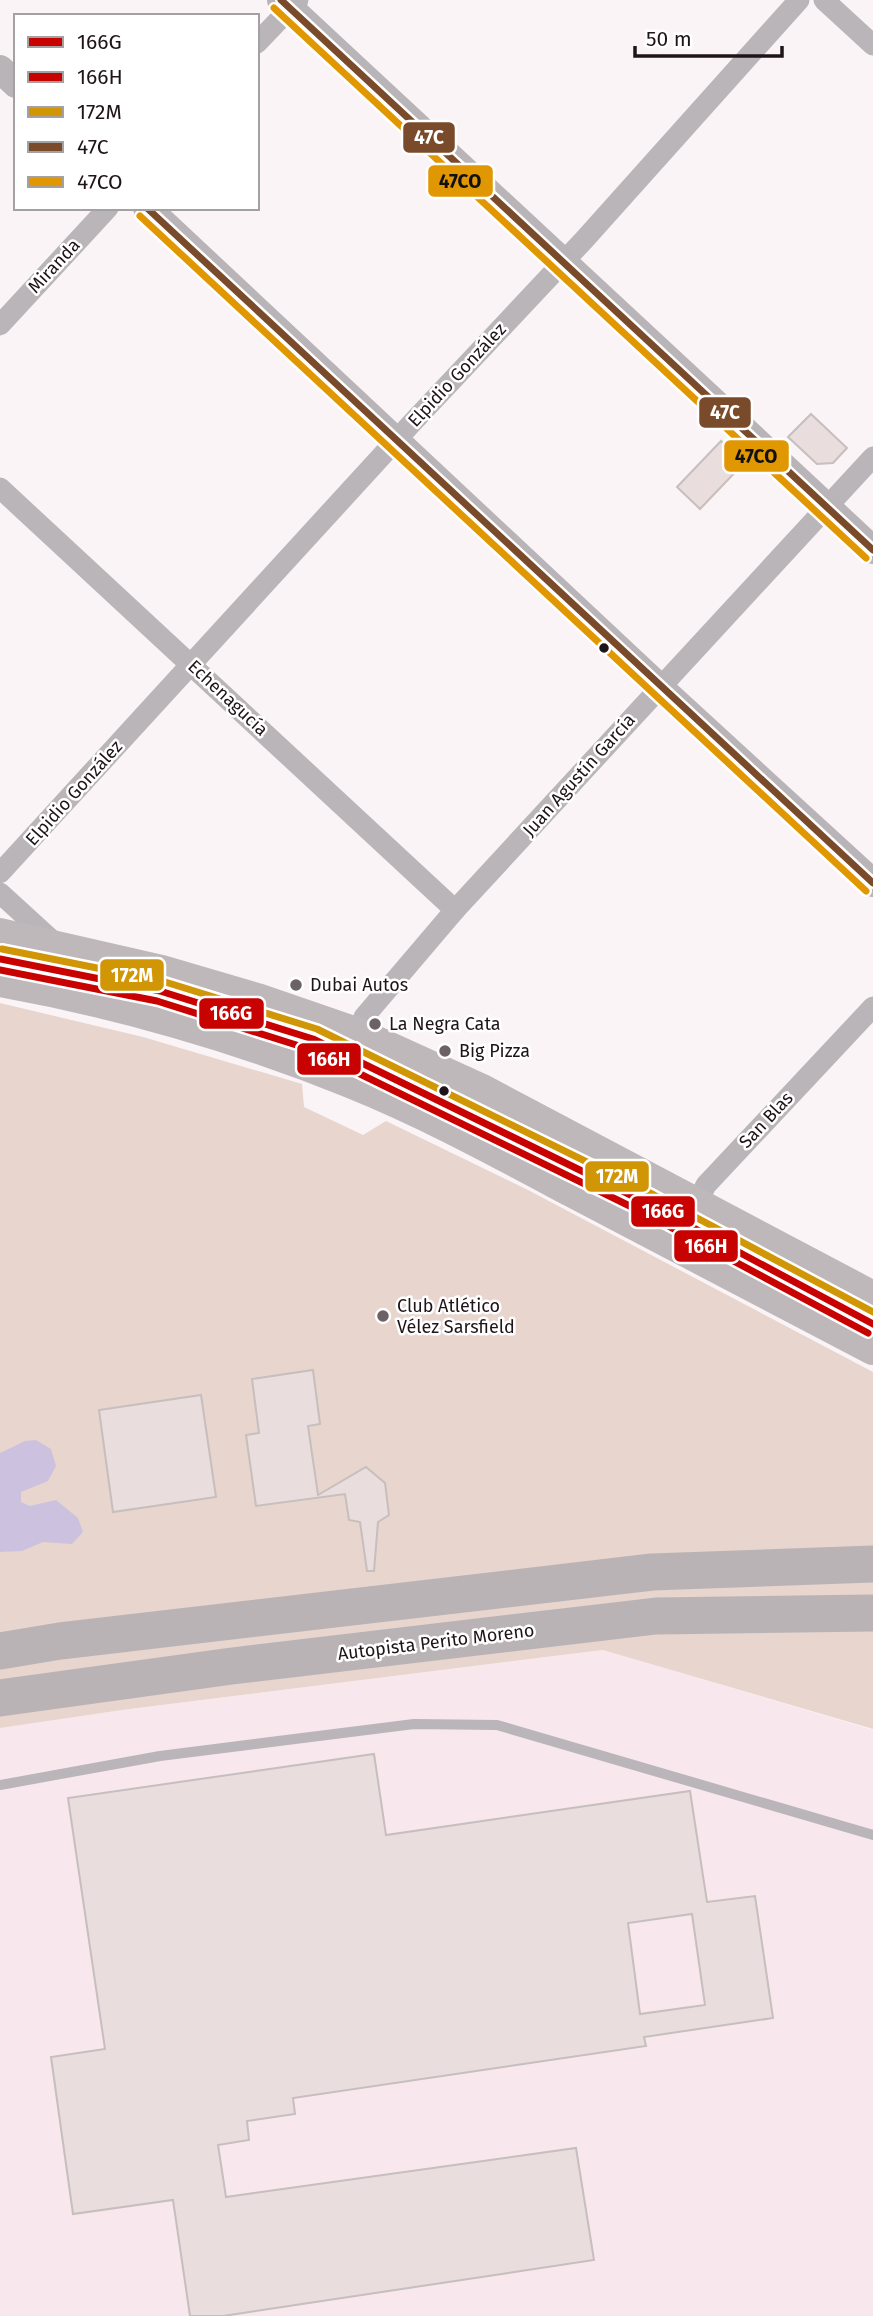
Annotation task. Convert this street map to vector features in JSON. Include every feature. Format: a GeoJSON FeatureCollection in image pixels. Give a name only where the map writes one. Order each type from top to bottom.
{"type":"FeatureCollection","features":[{"type":"Feature","properties":{"kind":"highway"},"geometry":{"type":"LineString","coordinates":[[0,1651],[60,1641],[652,1572],[873,1564]]}},
{"type":"Feature","properties":{"kind":"highway","name":"Autopista Perito Moreno"},"geometry":{"type":"LineString","coordinates":[[0,1698],[232,1666],[656,1616],[873,1613]]}},
{"type":"Feature","properties":{"kind":"main road"},"geometry":{"type":"LineString","coordinates":[[0,934],[162,971],[257,999],[353,1057],[451,1128],[686,1225],[873,1297]]}},
{"type":"Feature","properties":{"kind":"main road"},"geometry":{"type":"LineString","coordinates":[[0,981],[56,991],[172,1022],[353,1057],[480,1089],[873,1349]]}},
{"type":"Feature","properties":{"kind":"street","name":"Elpidio González"},"geometry":{"type":"LineString","coordinates":[[0,873],[397,439],[563,262],[799,0]]}},
{"type":"Feature","properties":{"kind":"street"},"geometry":{"type":"LineString","coordinates":[[824,0],[873,45]]}},
{"type":"Feature","properties":{"kind":"street"},"geometry":{"type":"LineString","coordinates":[[259,41],[290,3],[873,550]]}},
{"type":"Feature","properties":{"kind":"street"},"geometry":{"type":"LineString","coordinates":[[0,69],[14,82]]}},
{"type":"Feature","properties":{"kind":"street","name":"Miranda"},"geometry":{"type":"LineString","coordinates":[[0,325],[106,210]]}},
{"type":"Feature","properties":{"kind":"street"},"geometry":{"type":"LineString","coordinates":[[150,210],[660,688],[873,883]]}},
{"type":"Feature","properties":{"kind":"street","name":"Juan Agustín García"},"geometry":{"type":"LineString","coordinates":[[353,1057],[364,1017],[455,911],[873,457]]}},
{"type":"Feature","properties":{"kind":"street","name":"Echenagucía"},"geometry":{"type":"LineString","coordinates":[[0,488],[192,663],[455,911]]}},
{"type":"Feature","properties":{"kind":"street"},"geometry":{"type":"LineString","coordinates":[[0,893],[58,947]]}},
{"type":"Feature","properties":{"kind":"street","name":"San Blas"},"geometry":{"type":"LineString","coordinates":[[686,1225],[706,1185],[873,1007]]}},
{"type":"Feature","properties":{"kind":"lane"},"geometry":{"type":"LineString","coordinates":[[0,959],[202,1002],[304,1035],[353,1057]]}},
{"type":"Feature","properties":{"kind":"lane"},"geometry":{"type":"LineString","coordinates":[[686,1225],[873,1324]]}},
{"type":"Feature","properties":{"kind":"lane"},"geometry":{"type":"LineString","coordinates":[[0,1785],[160,1756],[414,1724],[497,1725],[873,1835]]}},
{"type":"Feature","properties":{"kind":"shaded area","name":"Club Atlético Vélez Sarsfield"},"geometry":{"type":"Polygon","coordinates":[[[0,1003],[143,1037],[302,1084],[304,1107],[363,1135],[386,1121],[528,1190],[873,1372],[873,1729],[603,1650],[122,1710],[0,1728],[0,1003]]]}},
{"type":"Feature","properties":{"kind":"shaded area"},"geometry":{"type":"Polygon","coordinates":[[[36,1440],[51,1449],[56,1466],[48,1481],[21,1492],[21,1502],[30,1506],[56,1500],[78,1518],[83,1532],[72,1544],[43,1542],[22,1551],[0,1552],[0,1453],[25,1441],[36,1440]]]}},
{"type":"Feature","properties":{"kind":"shaded area"},"geometry":{"type":"Polygon","coordinates":[[[604,1650],[873,1730],[873,2316],[0,2316],[0,1728],[122,1710],[604,1650]]]}},
{"type":"Feature","properties":{"kind":"building"},"geometry":{"type":"Polygon","coordinates":[[[811,414],[847,448],[833,463],[817,464],[788,437],[811,414]]]}},
{"type":"Feature","properties":{"kind":"building"},"geometry":{"type":"Polygon","coordinates":[[[721,441],[744,463],[700,509],[677,487],[721,441]]]}},
{"type":"Feature","properties":{"kind":"building"},"geometry":{"type":"Polygon","coordinates":[[[313,1370],[320,1424],[308,1426],[318,1495],[366,1467],[385,1483],[389,1515],[378,1522],[374,1571],[367,1571],[360,1522],[349,1520],[345,1494],[256,1506],[246,1435],[259,1433],[252,1379],[313,1370]]]}},
{"type":"Feature","properties":{"kind":"building"},"geometry":{"type":"Polygon","coordinates":[[[201,1395],[216,1497],[113,1512],[99,1410],[201,1395]]]}},
{"type":"Feature","properties":{"kind":"building"},"geometry":{"type":"Polygon","coordinates":[[[374,1754],[386,1835],[690,1791],[707,1902],[755,1896],[773,2018],[644,2037],[646,2046],[293,2098],[295,2114],[247,2121],[249,2140],[218,2145],[226,2197],[576,2148],[594,2260],[223,2316],[190,2316],[173,2200],[73,2214],[51,2057],[105,2049],[68,1798],[374,1754]],[[692,1914],[628,1923],[640,2014],[705,2005],[692,1914]]]}},
{"type":"Feature","properties":{"kind":"transit line","name":"47C"},"geometry":{"type":"LineString","coordinates":[[281,0],[873,550]]}},
{"type":"Feature","properties":{"kind":"transit line","name":"47CO"},"geometry":{"type":"LineString","coordinates":[[274,8],[866,558]]}},
{"type":"Feature","properties":{"kind":"transit line","name":"47C"},"geometry":{"type":"LineString","coordinates":[[149,210],[873,883]]}},
{"type":"Feature","properties":{"kind":"transit line","name":"47CO"},"geometry":{"type":"LineString","coordinates":[[140,216],[866,891]]}},
{"type":"Feature","properties":{"kind":"transit line","name":"172M"},"geometry":{"type":"LineString","coordinates":[[2,949],[162,981],[317,1029],[654,1195],[873,1312]]}},
{"type":"Feature","properties":{"kind":"transit line","name":"166G"},"geometry":{"type":"LineString","coordinates":[[0,959],[160,991],[313,1039],[649,1204],[873,1324]]}},
{"type":"Feature","properties":{"kind":"transit line","name":"166H"},"geometry":{"type":"LineString","coordinates":[[0,970],[157,1001],[309,1049],[644,1213],[868,1333]]}},
{"type":"Feature","properties":{"kind":"place","name":"Dubai Autos"},"geometry":{"type":"Point","coordinates":[296,985]}},
{"type":"Feature","properties":{"kind":"place","name":"La Negra Cata"},"geometry":{"type":"Point","coordinates":[375,1024]}},
{"type":"Feature","properties":{"kind":"place","name":"Big Pizza"},"geometry":{"type":"Point","coordinates":[445,1051]}},
{"type":"Feature","properties":{"kind":"place","name":"Club Atlético Vélez Sarsfield"},"geometry":{"type":"Point","coordinates":[383,1316]}}]}
